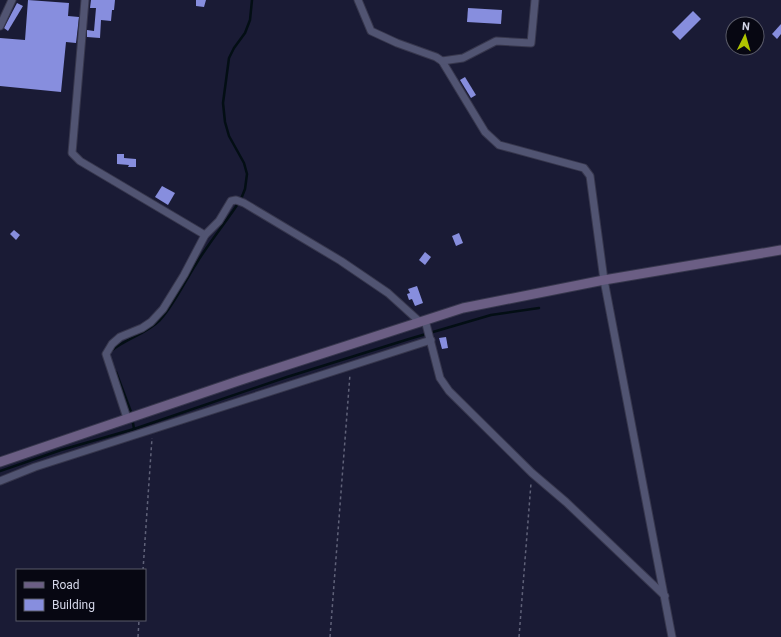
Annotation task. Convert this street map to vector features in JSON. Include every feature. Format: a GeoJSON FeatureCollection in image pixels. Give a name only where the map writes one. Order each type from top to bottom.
{"type":"FeatureCollection","features":[{"type":"Feature","properties":{"kind":"street"},"geometry":{"type":"LineString","coordinates":[[0,26],[12,0]]}},
{"type":"Feature","properties":{"kind":"street"},"geometry":{"type":"LineString","coordinates":[[85,0],[72,153],[80,161],[205,235]]}},
{"type":"Feature","properties":{"kind":"street"},"geometry":{"type":"LineString","coordinates":[[358,0],[371,31],[397,43],[436,57],[442,61],[485,132],[499,145],[584,168],[590,176],[604,280],[672,637]]}},
{"type":"Feature","properties":{"kind":"street"},"geometry":{"type":"LineString","coordinates":[[442,61],[463,58],[496,42],[531,43],[535,0]]}},
{"type":"Feature","properties":{"kind":"street"},"geometry":{"type":"LineString","coordinates":[[127,418],[106,354],[112,344],[120,337],[142,328],[151,322],[163,309],[184,275],[205,235],[219,221],[231,201],[236,200],[244,203],[347,265],[388,293],[424,323],[430,338],[440,378],[449,391],[532,473],[566,502],[665,596]]}},
{"type":"Feature","properties":{"kind":"street"},"geometry":{"type":"LineString","coordinates":[[0,462],[27,454],[127,418],[424,323],[463,308],[604,280],[781,250]]}},
{"type":"Feature","properties":{"kind":"street"},"geometry":{"type":"LineString","coordinates":[[0,481],[35,467],[350,367],[430,338]]}},
{"type":"Feature","properties":{"kind":"path"},"geometry":{"type":"LineString","coordinates":[[330,637],[350,367]]}},
{"type":"Feature","properties":{"kind":"path"},"geometry":{"type":"LineString","coordinates":[[143,569],[153,430]]}},
{"type":"Feature","properties":{"kind":"path"},"geometry":{"type":"LineString","coordinates":[[519,637],[532,473]]}},
{"type":"Feature","properties":{"kind":"path"},"geometry":{"type":"LineString","coordinates":[[138,637],[139,621]]}},
{"type":"Feature","properties":{"kind":"building"},"geometry":{"type":"Polygon","coordinates":[[[28,0],[69,3],[68,16],[79,17],[76,43],[66,42],[61,92],[0,86],[0,38],[25,40],[28,0]]]}},
{"type":"Feature","properties":{"kind":"building"},"geometry":{"type":"Polygon","coordinates":[[[91,0],[115,0],[111,21],[101,20],[100,38],[87,37],[87,30],[94,31],[96,8],[90,8],[91,0]]]}},
{"type":"Feature","properties":{"kind":"building"},"geometry":{"type":"Polygon","coordinates":[[[196,0],[206,0],[204,7],[196,6],[196,0]]]}},
{"type":"Feature","properties":{"kind":"building"},"geometry":{"type":"Polygon","coordinates":[[[17,3],[23,6],[8,31],[4,28],[17,3]]]}},
{"type":"Feature","properties":{"kind":"building"},"geometry":{"type":"Polygon","coordinates":[[[468,8],[502,10],[501,24],[467,22],[468,8]]]}},
{"type":"Feature","properties":{"kind":"building"},"geometry":{"type":"Polygon","coordinates":[[[693,11],[701,19],[680,40],[672,32],[693,11]]]}},
{"type":"Feature","properties":{"kind":"building"},"geometry":{"type":"Polygon","coordinates":[[[781,24],[781,34],[777,39],[772,34],[781,24]]]}},
{"type":"Feature","properties":{"kind":"building"},"geometry":{"type":"Polygon","coordinates":[[[465,77],[476,95],[471,98],[460,80],[465,77]]]}},
{"type":"Feature","properties":{"kind":"building"},"geometry":{"type":"Polygon","coordinates":[[[117,154],[124,154],[124,158],[136,159],[136,167],[128,167],[129,165],[117,164],[117,154]]]}},
{"type":"Feature","properties":{"kind":"building"},"geometry":{"type":"Polygon","coordinates":[[[162,186],[175,193],[168,205],[155,197],[162,186]]]}},
{"type":"Feature","properties":{"kind":"building"},"geometry":{"type":"Polygon","coordinates":[[[14,230],[20,235],[16,240],[10,234],[14,230]]]}},
{"type":"Feature","properties":{"kind":"building"},"geometry":{"type":"Polygon","coordinates":[[[459,233],[463,243],[456,246],[452,236],[459,233]]]}},
{"type":"Feature","properties":{"kind":"building"},"geometry":{"type":"Polygon","coordinates":[[[425,252],[431,257],[425,265],[419,260],[425,252]]]}},
{"type":"Feature","properties":{"kind":"building"},"geometry":{"type":"Polygon","coordinates":[[[417,286],[423,303],[415,306],[412,299],[409,300],[407,294],[410,293],[408,289],[417,286]]]}},
{"type":"Feature","properties":{"kind":"building"},"geometry":{"type":"Polygon","coordinates":[[[446,337],[448,348],[442,349],[439,338],[446,337]]]}},
{"type":"Feature","properties":{"kind":"waterway"},"geometry":{"type":"LineString","coordinates":[[111,351],[160,320],[175,300],[201,256],[241,199],[245,189],[247,174],[244,163],[229,136],[225,122],[223,103],[229,58],[245,33],[250,20],[252,0]]}},
{"type":"Feature","properties":{"kind":"waterway"},"geometry":{"type":"LineString","coordinates":[[0,471],[61,450],[134,429],[287,377],[409,339],[491,315],[539,308]]}},
{"type":"Feature","properties":{"kind":"waterway"},"geometry":{"type":"LineString","coordinates":[[116,372],[131,412]]}},
{"type":"Feature","properties":{"kind":"waterway"},"geometry":{"type":"LineString","coordinates":[[133,423],[134,429]]}}]}
